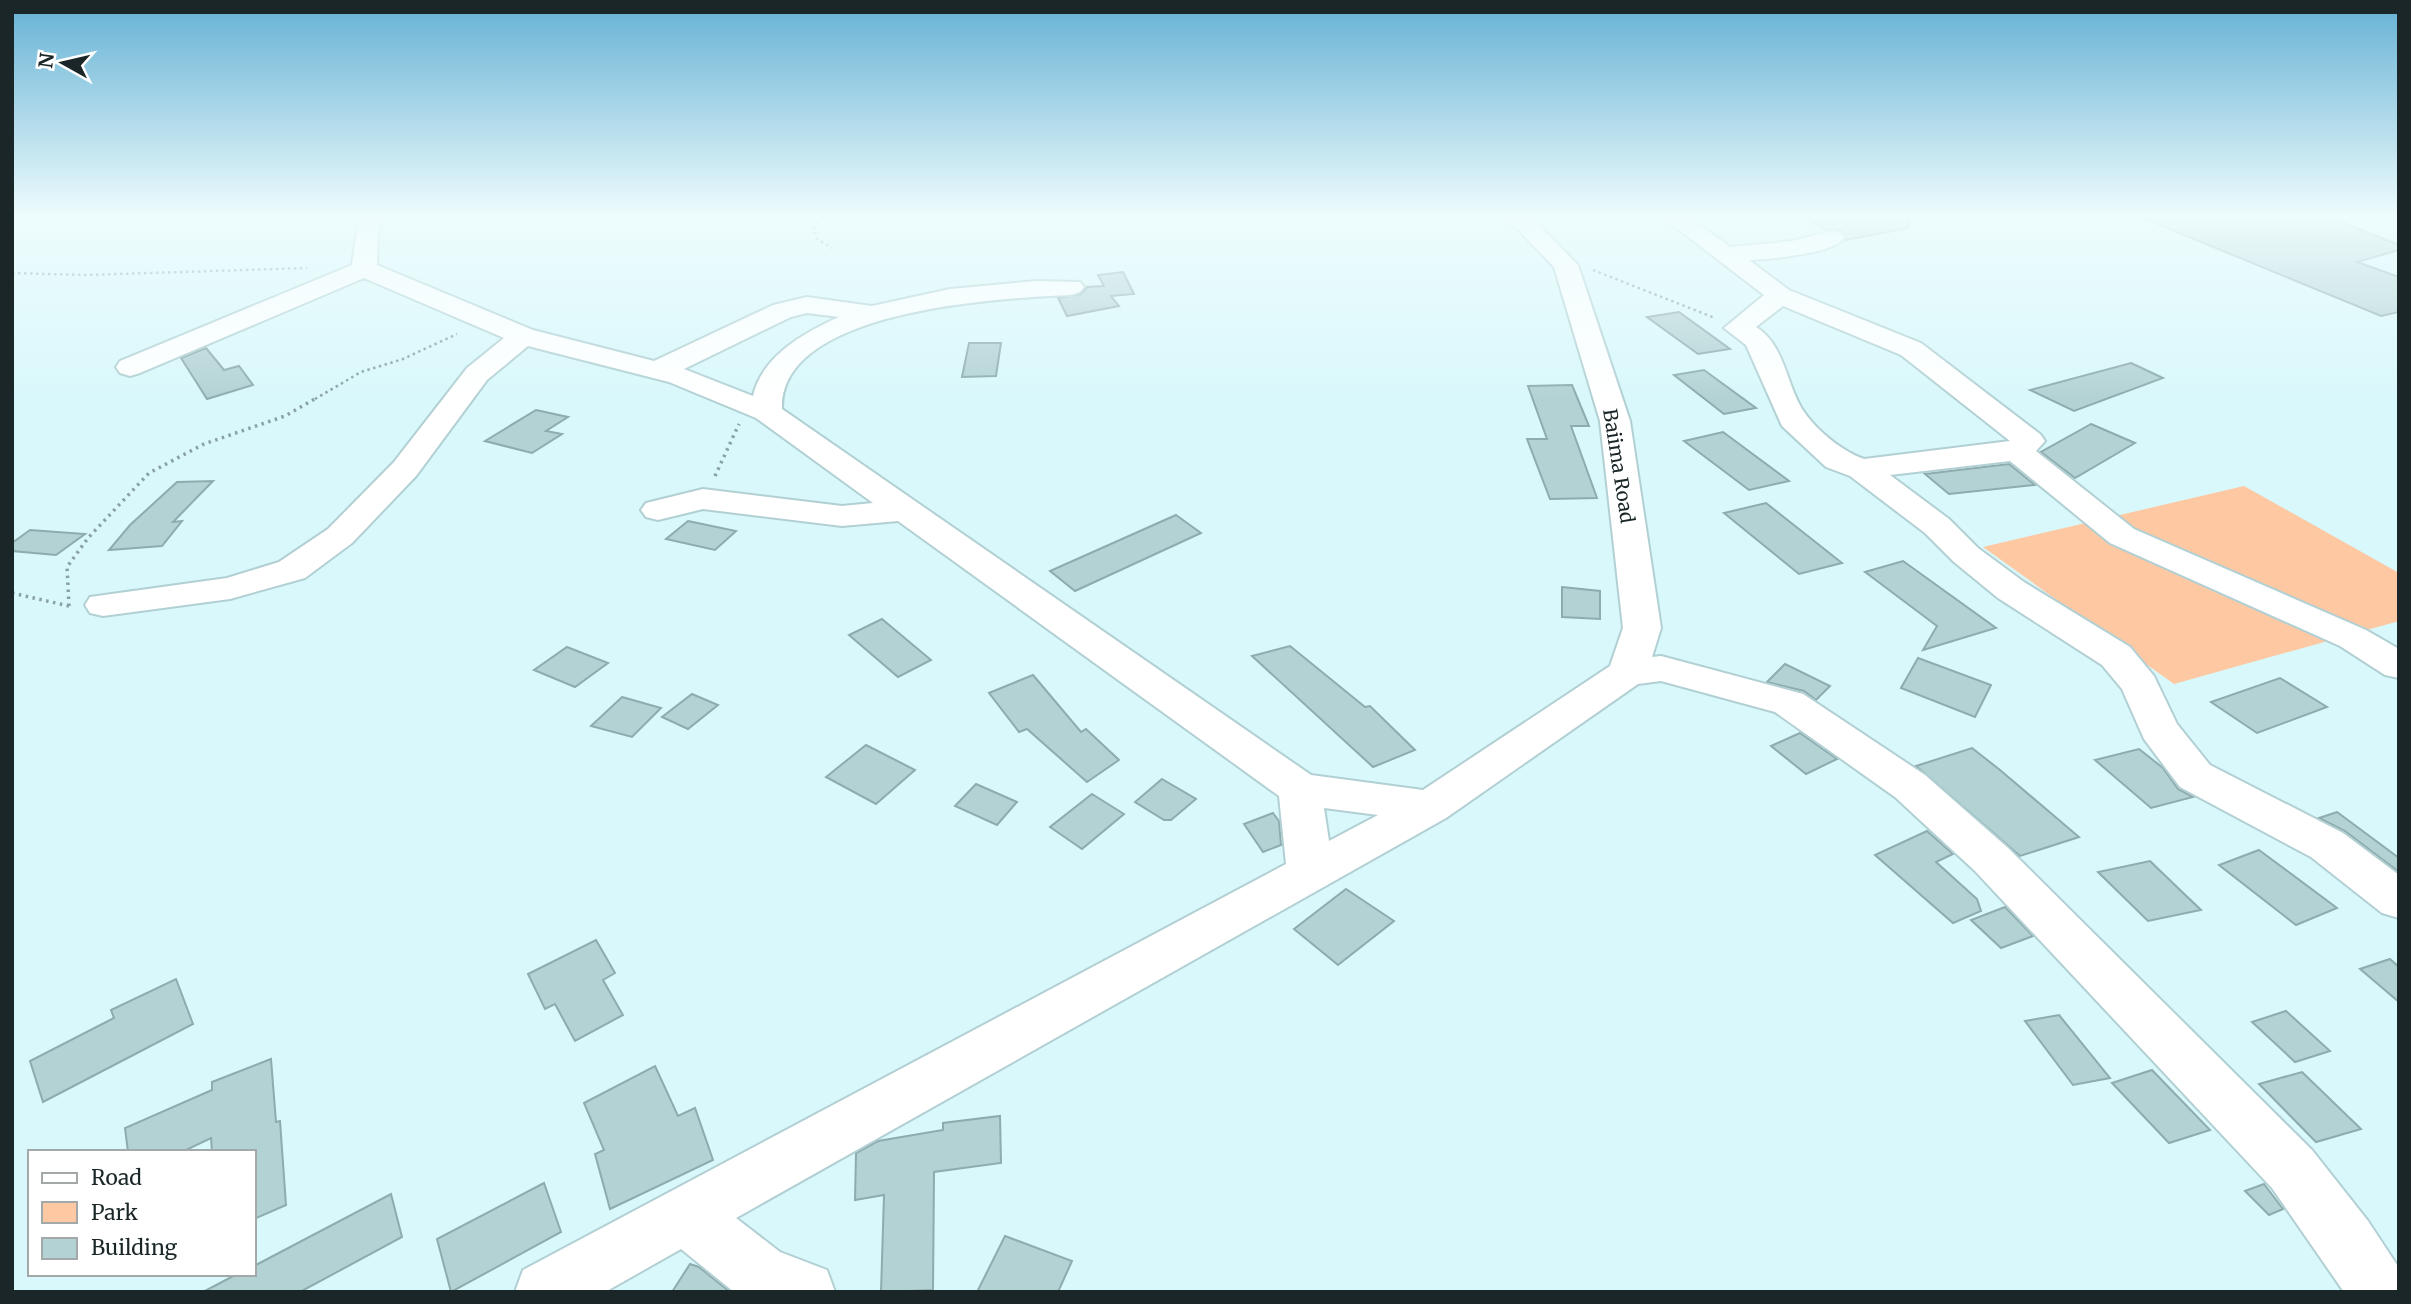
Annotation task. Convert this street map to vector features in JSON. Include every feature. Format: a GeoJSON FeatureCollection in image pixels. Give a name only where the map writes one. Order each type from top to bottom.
{"type":"FeatureCollection","features":[{"type":"Feature","properties":{"kind":"street"},"geometry":{"type":"LineString","coordinates":[[130,367],[345,277]]}},
{"type":"Feature","properties":{"kind":"street"},"geometry":{"type":"LineString","coordinates":[[382,277],[523,336],[658,370],[757,407],[1300,789],[1430,807]]}},
{"type":"Feature","properties":{"kind":"street","name":"Baiima Road"},"geometry":{"type":"LineString","coordinates":[[1570,277],[1615,421],[1642,628],[1628,673]]}},
{"type":"Feature","properties":{"kind":"street"},"geometry":{"type":"LineString","coordinates":[[1755,277],[1780,295],[1911,349],[1974,394],[2029,441],[2017,451],[1861,469]]}},
{"type":"Feature","properties":{"kind":"street"},"geometry":{"type":"LineString","coordinates":[[757,407],[782,364],[800,347],[867,313],[989,291],[1071,286]]}},
{"type":"Feature","properties":{"kind":"street"},"geometry":{"type":"LineString","coordinates":[[1780,295],[1738,328],[1758,340],[1793,420],[1838,460],[1861,469],[1937,526],[1966,555],[2011,590],[2116,656],[2140,685],[2159,729],[2195,776],[2327,845],[2399,900]]}},
{"type":"Feature","properties":{"kind":"street"},"geometry":{"type":"LineString","coordinates":[[658,370],[782,312],[807,305],[867,313]]}},
{"type":"Feature","properties":{"kind":"street"},"geometry":{"type":"LineString","coordinates":[[103,605],[229,589],[292,570],[340,536],[405,470],[477,374],[523,336]]}},
{"type":"Feature","properties":{"kind":"street"},"geometry":{"type":"LineString","coordinates":[[2017,451],[2122,536],[2353,638],[2399,666]]}},
{"type":"Feature","properties":{"kind":"street"},"geometry":{"type":"LineString","coordinates":[[658,510],[704,499],[842,516],[904,510]]}},
{"type":"Feature","properties":{"kind":"street"},"geometry":{"type":"LineString","coordinates":[[545,1292],[1430,807],[1628,673],[1661,668],[1789,703],[1910,786],[1991,859],[2292,1170],[2347,1241],[2379,1292]]}},
{"type":"Feature","properties":{"kind":"street"},"geometry":{"type":"LineString","coordinates":[[1300,789],[1310,874]]}},
{"type":"Feature","properties":{"kind":"street"},"geometry":{"type":"LineString","coordinates":[[683,1214],[760,1274],[806,1292]]}},
{"type":"Feature","properties":{"kind":"path"},"geometry":{"type":"LineString","coordinates":[[1614,277],[1738,328]]}},
{"type":"Feature","properties":{"kind":"path"},"geometry":{"type":"LineString","coordinates":[[69,606],[67,567],[88,538],[149,473],[204,444],[285,416],[361,372],[403,359],[460,332],[474,317]]}},
{"type":"Feature","properties":{"kind":"path"},"geometry":{"type":"LineString","coordinates":[[704,499],[757,407]]}},
{"type":"Feature","properties":{"kind":"path"},"geometry":{"type":"LineString","coordinates":[[12,593],[45,603],[69,606],[103,605]]}},
{"type":"Feature","properties":{"kind":"green space"},"geometry":{"type":"Polygon","coordinates":[[[2244,486],[2399,573],[2399,621],[2174,684],[1983,547],[2244,486]]]}},
{"type":"Feature","properties":{"kind":"building"},"geometry":{"type":"Polygon","coordinates":[[[1099,277],[1125,277],[1134,294],[1111,296],[1119,306],[1067,316],[1058,298],[1081,294],[1087,287],[1104,286],[1099,277]]]}},
{"type":"Feature","properties":{"kind":"building"},"geometry":{"type":"Polygon","coordinates":[[[2286,277],[2399,277],[2399,312],[2381,316],[2286,277]]]}},
{"type":"Feature","properties":{"kind":"building"},"geometry":{"type":"Polygon","coordinates":[[[1679,312],[1730,349],[1698,354],[1647,317],[1679,312]]]}},
{"type":"Feature","properties":{"kind":"building"},"geometry":{"type":"Polygon","coordinates":[[[969,343],[1001,343],[996,376],[962,377],[969,343]]]}},
{"type":"Feature","properties":{"kind":"building"},"geometry":{"type":"Polygon","coordinates":[[[206,348],[224,370],[239,366],[253,385],[207,399],[181,358],[206,348]]]}},
{"type":"Feature","properties":{"kind":"building"},"geometry":{"type":"Polygon","coordinates":[[[2131,363],[2163,378],[2074,411],[2030,390],[2131,363]]]}},
{"type":"Feature","properties":{"kind":"building"},"geometry":{"type":"Polygon","coordinates":[[[1704,370],[1756,408],[1724,414],[1674,375],[1704,370]]]}},
{"type":"Feature","properties":{"kind":"building"},"geometry":{"type":"Polygon","coordinates":[[[1572,385],[1589,426],[1571,426],[1597,498],[1550,499],[1527,439],[1547,439],[1528,386],[1572,385]]]}},
{"type":"Feature","properties":{"kind":"building"},"geometry":{"type":"Polygon","coordinates":[[[536,410],[568,417],[546,431],[562,434],[532,453],[485,441],[536,410]]]}},
{"type":"Feature","properties":{"kind":"building"},"geometry":{"type":"Polygon","coordinates":[[[2091,424],[2135,443],[2075,478],[2041,452],[2091,424]]]}},
{"type":"Feature","properties":{"kind":"building"},"geometry":{"type":"Polygon","coordinates":[[[1723,432],[1789,481],[1749,490],[1684,441],[1723,432]]]}},
{"type":"Feature","properties":{"kind":"building"},"geometry":{"type":"Polygon","coordinates":[[[2009,464],[2035,485],[1949,494],[1925,474],[2009,464]]]}},
{"type":"Feature","properties":{"kind":"building"},"geometry":{"type":"Polygon","coordinates":[[[213,481],[173,522],[182,521],[162,546],[109,550],[130,525],[177,482],[213,481]]]}},
{"type":"Feature","properties":{"kind":"building"},"geometry":{"type":"Polygon","coordinates":[[[1766,503],[1842,563],[1799,574],[1724,513],[1766,503]]]}},
{"type":"Feature","properties":{"kind":"building"},"geometry":{"type":"Polygon","coordinates":[[[1176,515],[1201,533],[1075,591],[1050,571],[1176,515]]]}},
{"type":"Feature","properties":{"kind":"building"},"geometry":{"type":"Polygon","coordinates":[[[688,521],[736,531],[715,550],[666,539],[688,521]]]}},
{"type":"Feature","properties":{"kind":"building"},"geometry":{"type":"Polygon","coordinates":[[[30,530],[85,534],[56,555],[12,551],[12,543],[30,530]]]}},
{"type":"Feature","properties":{"kind":"building"},"geometry":{"type":"Polygon","coordinates":[[[1903,561],[1996,628],[1923,650],[1937,626],[1865,572],[1903,561]]]}},
{"type":"Feature","properties":{"kind":"building"},"geometry":{"type":"Polygon","coordinates":[[[1562,587],[1600,591],[1600,619],[1562,617],[1562,587]]]}},
{"type":"Feature","properties":{"kind":"building"},"geometry":{"type":"Polygon","coordinates":[[[882,619],[931,660],[898,677],[849,635],[882,619]]]}},
{"type":"Feature","properties":{"kind":"building"},"geometry":{"type":"Polygon","coordinates":[[[1290,646],[1365,707],[1370,706],[1415,750],[1373,767],[1252,656],[1290,646]]]}},
{"type":"Feature","properties":{"kind":"building"},"geometry":{"type":"Polygon","coordinates":[[[567,647],[608,663],[575,687],[534,670],[567,647]]]}},
{"type":"Feature","properties":{"kind":"building"},"geometry":{"type":"Polygon","coordinates":[[[1918,658],[1991,685],[1975,717],[1901,688],[1918,658]]]}},
{"type":"Feature","properties":{"kind":"building"},"geometry":{"type":"Polygon","coordinates":[[[1785,664],[1830,686],[1816,700],[1804,691],[1767,682],[1785,664]]]}},
{"type":"Feature","properties":{"kind":"building"},"geometry":{"type":"Polygon","coordinates":[[[1033,675],[1081,732],[1086,729],[1119,760],[1087,782],[1027,729],[1019,732],[989,693],[1033,675]]]}},
{"type":"Feature","properties":{"kind":"building"},"geometry":{"type":"Polygon","coordinates":[[[2280,678],[2327,707],[2257,733],[2211,702],[2280,678]]]}},
{"type":"Feature","properties":{"kind":"building"},"geometry":{"type":"Polygon","coordinates":[[[692,694],[718,705],[688,729],[662,717],[692,694]]]}},
{"type":"Feature","properties":{"kind":"building"},"geometry":{"type":"Polygon","coordinates":[[[622,697],[661,708],[632,737],[591,726],[622,697]]]}},
{"type":"Feature","properties":{"kind":"building"},"geometry":{"type":"Polygon","coordinates":[[[1800,733],[1837,759],[1806,774],[1771,746],[1800,733]]]}},
{"type":"Feature","properties":{"kind":"building"},"geometry":{"type":"Polygon","coordinates":[[[866,745],[915,770],[876,804],[826,777],[866,745]]]}},
{"type":"Feature","properties":{"kind":"building"},"geometry":{"type":"Polygon","coordinates":[[[1972,748],[2079,837],[2020,856],[1916,766],[1972,748]]]}},
{"type":"Feature","properties":{"kind":"building"},"geometry":{"type":"Polygon","coordinates":[[[2139,749],[2163,768],[2178,789],[2193,797],[2151,808],[2095,760],[2139,749]]]}},
{"type":"Feature","properties":{"kind":"building"},"geometry":{"type":"Polygon","coordinates":[[[1162,779],[1196,799],[1171,820],[1164,820],[1135,802],[1162,779]]]}},
{"type":"Feature","properties":{"kind":"building"},"geometry":{"type":"Polygon","coordinates":[[[976,784],[1017,802],[997,825],[955,806],[976,784]]]}},
{"type":"Feature","properties":{"kind":"building"},"geometry":{"type":"Polygon","coordinates":[[[1092,794],[1124,814],[1082,849],[1050,827],[1092,794]]]}},
{"type":"Feature","properties":{"kind":"building"},"geometry":{"type":"Polygon","coordinates":[[[2337,812],[2399,858],[2399,872],[2345,831],[2319,818],[2337,812]]]}},
{"type":"Feature","properties":{"kind":"building"},"geometry":{"type":"Polygon","coordinates":[[[1273,813],[1279,821],[1281,845],[1263,852],[1244,824],[1273,813]]]}},
{"type":"Feature","properties":{"kind":"building"},"geometry":{"type":"Polygon","coordinates":[[[1927,831],[1953,854],[1936,862],[1977,899],[1981,911],[1953,923],[1875,855],[1927,831]]]}},
{"type":"Feature","properties":{"kind":"building"},"geometry":{"type":"Polygon","coordinates":[[[2259,850],[2337,908],[2296,925],[2219,865],[2259,850]]]}},
{"type":"Feature","properties":{"kind":"building"},"geometry":{"type":"Polygon","coordinates":[[[2150,861],[2201,910],[2148,921],[2098,872],[2150,861]]]}},
{"type":"Feature","properties":{"kind":"building"},"geometry":{"type":"Polygon","coordinates":[[[1346,889],[1394,921],[1338,965],[1294,929],[1346,889]]]}},
{"type":"Feature","properties":{"kind":"building"},"geometry":{"type":"Polygon","coordinates":[[[2005,907],[2033,936],[2001,948],[1971,920],[2005,907]]]}},
{"type":"Feature","properties":{"kind":"building"},"geometry":{"type":"Polygon","coordinates":[[[596,940],[615,973],[603,980],[623,1015],[575,1041],[555,1004],[545,1009],[528,974],[596,940]]]}},
{"type":"Feature","properties":{"kind":"building"},"geometry":{"type":"Polygon","coordinates":[[[2390,959],[2399,967],[2399,1002],[2360,969],[2390,959]]]}},
{"type":"Feature","properties":{"kind":"building"},"geometry":{"type":"Polygon","coordinates":[[[176,979],[193,1024],[43,1102],[30,1061],[114,1018],[111,1010],[176,979]]]}},
{"type":"Feature","properties":{"kind":"building"},"geometry":{"type":"Polygon","coordinates":[[[2286,1011],[2330,1051],[2295,1062],[2252,1022],[2286,1011]]]}},
{"type":"Feature","properties":{"kind":"building"},"geometry":{"type":"Polygon","coordinates":[[[2059,1015],[2110,1078],[2073,1085],[2025,1021],[2059,1015]]]}},
{"type":"Feature","properties":{"kind":"building"},"geometry":{"type":"Polygon","coordinates":[[[271,1059],[276,1122],[280,1121],[286,1205],[256,1218],[256,1150],[212,1150],[211,1138],[186,1150],[128,1150],[125,1128],[212,1090],[212,1082],[271,1059]]]}},
{"type":"Feature","properties":{"kind":"building"},"geometry":{"type":"Polygon","coordinates":[[[655,1066],[678,1116],[695,1108],[713,1160],[610,1209],[595,1154],[604,1150],[584,1103],[655,1066]]]}},
{"type":"Feature","properties":{"kind":"building"},"geometry":{"type":"Polygon","coordinates":[[[2152,1070],[2210,1130],[2169,1143],[2112,1083],[2152,1070]]]}},
{"type":"Feature","properties":{"kind":"building"},"geometry":{"type":"Polygon","coordinates":[[[2302,1072],[2361,1129],[2316,1142],[2259,1084],[2302,1072]]]}},
{"type":"Feature","properties":{"kind":"building"},"geometry":{"type":"Polygon","coordinates":[[[1000,1116],[1001,1163],[934,1172],[933,1290],[881,1292],[884,1195],[855,1200],[856,1153],[878,1141],[943,1130],[943,1123],[1000,1116]]]}},
{"type":"Feature","properties":{"kind":"building"},"geometry":{"type":"Polygon","coordinates":[[[544,1183],[561,1232],[451,1292],[437,1239],[544,1183]]]}},
{"type":"Feature","properties":{"kind":"building"},"geometry":{"type":"Polygon","coordinates":[[[2264,1184],[2283,1209],[2269,1215],[2245,1191],[2264,1184]]]}},
{"type":"Feature","properties":{"kind":"building"},"geometry":{"type":"Polygon","coordinates":[[[391,1194],[402,1237],[300,1292],[203,1292],[233,1276],[256,1276],[256,1265],[391,1194]]]}},
{"type":"Feature","properties":{"kind":"building"},"geometry":{"type":"Polygon","coordinates":[[[1005,1236],[1072,1261],[1058,1292],[977,1292],[1005,1236]]]}},
{"type":"Feature","properties":{"kind":"building"},"geometry":{"type":"Polygon","coordinates":[[[690,1264],[699,1267],[730,1292],[672,1292],[690,1264]]]}}]}
